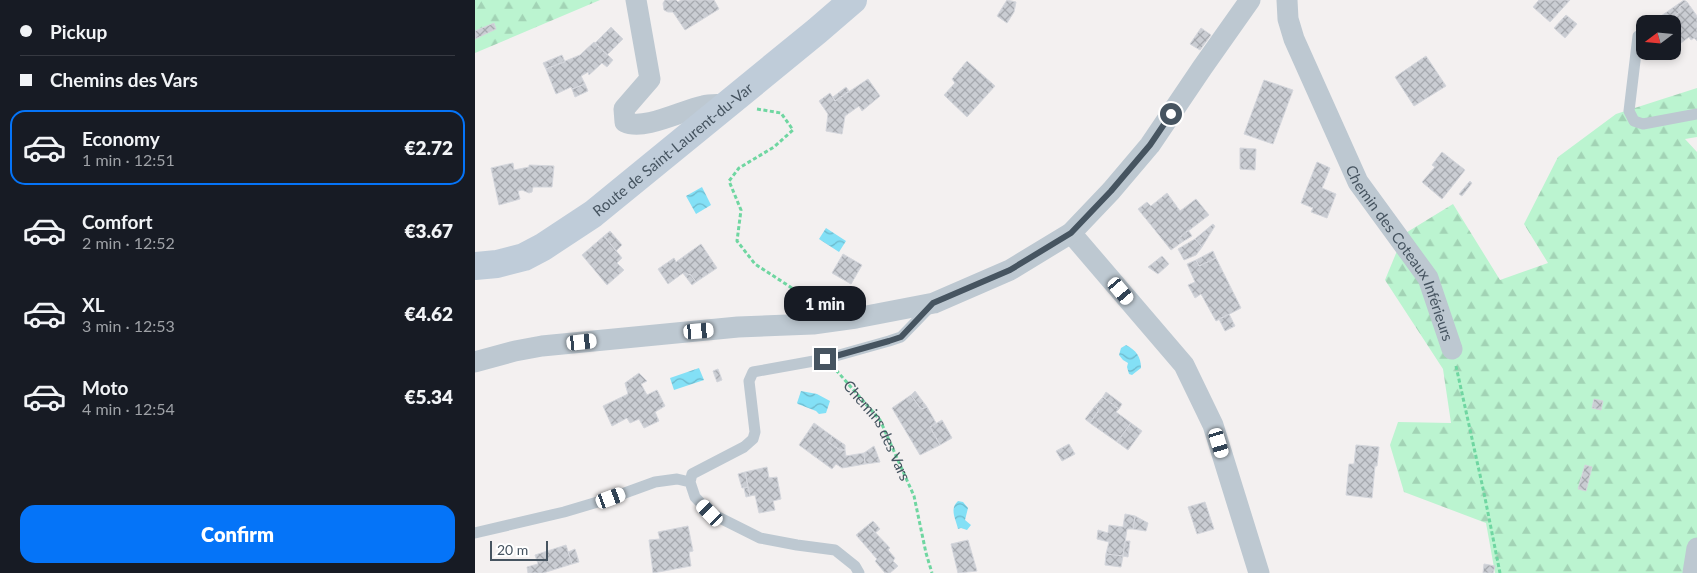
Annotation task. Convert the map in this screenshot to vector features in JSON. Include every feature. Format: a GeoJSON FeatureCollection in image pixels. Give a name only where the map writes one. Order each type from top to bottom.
{"type":"FeatureCollection","features":[{"type":"Feature","properties":{"kind":"street"},"geometry":{"type":"LineString","coordinates":[[636,0],[649,79],[624,109],[625,122],[631,126],[675,116],[703,106],[727,104]]}},
{"type":"Feature","properties":{"kind":"street","name":"Route de Saint-Laurent-du-Var"},"geometry":{"type":"LineString","coordinates":[[475,266],[497,264],[524,257],[543,247],[593,214],[853,0]]}},
{"type":"Feature","properties":{"kind":"street"},"geometry":{"type":"LineString","coordinates":[[475,362],[515,351],[543,346],[738,327],[813,324],[856,318],[933,303],[1010,270],[1071,233],[1111,191],[1150,145],[1250,0]]}},
{"type":"Feature","properties":{"kind":"street","name":"Chemin des Coteaux Inférieurs"},"geometry":{"type":"LineString","coordinates":[[1287,0],[1288,19],[1294,38],[1358,182],[1428,278],[1452,349]]}},
{"type":"Feature","properties":{"kind":"street"},"geometry":{"type":"LineString","coordinates":[[1071,233],[1184,365],[1213,425],[1259,573]]}},
{"type":"Feature","properties":{"kind":"street"},"geometry":{"type":"LineString","coordinates":[[1693,573],[1697,548]]}},
{"type":"Feature","properties":{"kind":"lane"},"geometry":{"type":"LineString","coordinates":[[1636,52],[1629,110],[1634,121],[1643,124],[1697,114]]}},
{"type":"Feature","properties":{"kind":"lane"},"geometry":{"type":"LineString","coordinates":[[859,573],[855,566],[835,550],[760,538],[710,513],[695,497],[691,482],[692,474],[744,447],[753,439],[755,432],[749,381],[753,372],[825,359],[901,337],[933,303]]}},
{"type":"Feature","properties":{"kind":"lane"},"geometry":{"type":"LineString","coordinates":[[475,533],[564,512],[655,482],[677,479],[691,482]]}},
{"type":"Feature","properties":{"kind":"path"},"geometry":{"type":"LineString","coordinates":[[727,104],[781,113],[793,130],[774,147],[739,168],[729,182],[741,210],[737,241],[755,264],[795,290],[850,305],[856,318]]}},
{"type":"Feature","properties":{"kind":"path","name":"Chemin des Coteaux Inférieurs"},"geometry":{"type":"LineString","coordinates":[[1452,349],[1500,573]]}},
{"type":"Feature","properties":{"kind":"path","name":"Chemins des Vars"},"geometry":{"type":"LineString","coordinates":[[825,359],[848,381],[880,420],[914,496],[932,573]]}},
{"type":"Feature","properties":{"kind":"green space"},"geometry":{"type":"Polygon","coordinates":[[[475,0],[600,0],[475,53],[475,0]]]}},
{"type":"Feature","properties":{"kind":"green space"},"geometry":{"type":"Polygon","coordinates":[[[1697,88],[1697,137],[1685,139],[1697,152],[1697,573],[1495,573],[1486,523],[1404,492],[1390,445],[1398,422],[1451,423],[1443,369],[1385,280],[1404,234],[1453,204],[1500,280],[1548,263],[1524,224],[1558,157],[1616,114],[1697,88]]]}},
{"type":"Feature","properties":{"kind":"water"},"geometry":{"type":"Polygon","coordinates":[[[702,187],[711,205],[696,214],[686,196],[702,187]]]}},
{"type":"Feature","properties":{"kind":"water"},"geometry":{"type":"Polygon","coordinates":[[[826,228],[846,241],[839,252],[819,239],[826,228]]]}},
{"type":"Feature","properties":{"kind":"water"},"geometry":{"type":"Polygon","coordinates":[[[1126,345],[1133,349],[1140,360],[1141,368],[1132,375],[1129,374],[1128,363],[1119,355],[1121,348],[1126,345]]]}},
{"type":"Feature","properties":{"kind":"water"},"geometry":{"type":"Polygon","coordinates":[[[699,368],[704,380],[674,390],[670,378],[699,368]]]}},
{"type":"Feature","properties":{"kind":"water"},"geometry":{"type":"Polygon","coordinates":[[[801,391],[817,394],[830,401],[826,413],[819,414],[798,404],[801,391]]]}},
{"type":"Feature","properties":{"kind":"water"},"geometry":{"type":"Polygon","coordinates":[[[958,501],[963,502],[968,508],[965,520],[971,525],[967,530],[958,529],[954,507],[958,501]]]}},
{"type":"Feature","properties":{"kind":"building"},"geometry":{"type":"Polygon","coordinates":[[[665,0],[676,0],[678,2],[681,0],[714,0],[719,9],[685,30],[673,12],[664,10],[663,3],[665,0]]]}},
{"type":"Feature","properties":{"kind":"building"},"geometry":{"type":"Polygon","coordinates":[[[1007,0],[1016,2],[1014,12],[1007,23],[997,16],[1007,0]]]}},
{"type":"Feature","properties":{"kind":"building"},"geometry":{"type":"Polygon","coordinates":[[[1539,0],[1570,0],[1550,22],[1533,7],[1539,0]]]}},
{"type":"Feature","properties":{"kind":"building"},"geometry":{"type":"Polygon","coordinates":[[[1684,0],[1687,2],[1679,7],[1681,11],[1676,15],[1662,15],[1684,0]]]}},
{"type":"Feature","properties":{"kind":"building"},"geometry":{"type":"Polygon","coordinates":[[[1687,2],[1697,16],[1697,41],[1694,38],[1691,40],[1689,37],[1681,43],[1681,15],[1676,15],[1681,11],[1679,7],[1687,2]]]}},
{"type":"Feature","properties":{"kind":"building"},"geometry":{"type":"Polygon","coordinates":[[[1566,15],[1577,24],[1565,38],[1554,28],[1566,15]]]}},
{"type":"Feature","properties":{"kind":"building"},"geometry":{"type":"Polygon","coordinates":[[[494,23],[496,29],[475,39],[475,31],[494,23]]]}},
{"type":"Feature","properties":{"kind":"building"},"geometry":{"type":"Polygon","coordinates":[[[611,27],[623,39],[607,55],[595,43],[611,27]]]}},
{"type":"Feature","properties":{"kind":"building"},"geometry":{"type":"Polygon","coordinates":[[[1201,28],[1211,35],[1200,50],[1190,44],[1201,28]]]}},
{"type":"Feature","properties":{"kind":"building"},"geometry":{"type":"Polygon","coordinates":[[[594,42],[613,60],[607,67],[602,63],[589,75],[588,72],[581,76],[585,84],[572,89],[571,87],[556,94],[546,69],[580,55],[594,42]]]}},
{"type":"Feature","properties":{"kind":"building"},"geometry":{"type":"Polygon","coordinates":[[[562,55],[565,62],[546,69],[543,63],[562,55]]]}},
{"type":"Feature","properties":{"kind":"building"},"geometry":{"type":"Polygon","coordinates":[[[1426,56],[1446,86],[1414,106],[1395,77],[1426,56]]]}},
{"type":"Feature","properties":{"kind":"building"},"geometry":{"type":"Polygon","coordinates":[[[967,61],[995,86],[967,117],[944,95],[955,83],[952,79],[967,61]]]}},
{"type":"Feature","properties":{"kind":"building"},"geometry":{"type":"Polygon","coordinates":[[[868,79],[880,96],[862,111],[859,106],[845,116],[842,134],[826,131],[828,114],[819,101],[830,93],[835,101],[868,79]]]}},
{"type":"Feature","properties":{"kind":"building"},"geometry":{"type":"Polygon","coordinates":[[[1264,80],[1293,90],[1273,144],[1244,134],[1264,80]]]}},
{"type":"Feature","properties":{"kind":"building"},"geometry":{"type":"Polygon","coordinates":[[[585,84],[588,91],[575,97],[572,89],[585,84]]]}},
{"type":"Feature","properties":{"kind":"building"},"geometry":{"type":"Polygon","coordinates":[[[846,87],[849,91],[835,101],[833,97],[846,87]]]}},
{"type":"Feature","properties":{"kind":"building"},"geometry":{"type":"Polygon","coordinates":[[[1240,148],[1256,149],[1255,170],[1240,169],[1240,148]]]}},
{"type":"Feature","properties":{"kind":"building"},"geometry":{"type":"Polygon","coordinates":[[[1442,152],[1465,170],[1442,199],[1422,182],[1435,167],[1432,165],[1442,152]]]}},
{"type":"Feature","properties":{"kind":"building"},"geometry":{"type":"Polygon","coordinates":[[[1317,162],[1330,168],[1322,188],[1336,194],[1327,218],[1311,212],[1313,208],[1301,203],[1317,162]]]}},
{"type":"Feature","properties":{"kind":"building"},"geometry":{"type":"Polygon","coordinates":[[[513,163],[514,170],[529,167],[529,165],[554,166],[552,187],[533,187],[532,192],[529,193],[522,190],[518,191],[520,199],[499,205],[491,168],[513,163]]]}},
{"type":"Feature","properties":{"kind":"building"},"geometry":{"type":"Polygon","coordinates":[[[1470,181],[1472,183],[1462,196],[1459,194],[1470,181]]]}},
{"type":"Feature","properties":{"kind":"building"},"geometry":{"type":"Polygon","coordinates":[[[1167,193],[1180,211],[1196,199],[1209,215],[1179,238],[1182,242],[1171,250],[1138,209],[1147,202],[1151,206],[1167,193]]]}},
{"type":"Feature","properties":{"kind":"building"},"geometry":{"type":"Polygon","coordinates":[[[1213,224],[1215,226],[1202,247],[1195,239],[1213,224]]]}},
{"type":"Feature","properties":{"kind":"building"},"geometry":{"type":"Polygon","coordinates":[[[1188,230],[1192,236],[1182,242],[1179,238],[1188,230]]]}},
{"type":"Feature","properties":{"kind":"building"},"geometry":{"type":"Polygon","coordinates":[[[610,231],[622,245],[616,251],[604,236],[610,231]]]}},
{"type":"Feature","properties":{"kind":"building"},"geometry":{"type":"Polygon","coordinates":[[[604,236],[622,258],[617,263],[624,270],[607,285],[582,255],[604,236]]]}},
{"type":"Feature","properties":{"kind":"building"},"geometry":{"type":"Polygon","coordinates":[[[1195,239],[1202,247],[1196,255],[1184,260],[1178,249],[1195,239]]]}},
{"type":"Feature","properties":{"kind":"building"},"geometry":{"type":"Polygon","coordinates":[[[701,244],[717,268],[696,282],[691,275],[683,273],[668,284],[658,269],[674,258],[676,262],[701,244]]]}},
{"type":"Feature","properties":{"kind":"building"},"geometry":{"type":"Polygon","coordinates":[[[1213,251],[1216,258],[1199,266],[1196,260],[1213,251]]]}},
{"type":"Feature","properties":{"kind":"building"},"geometry":{"type":"Polygon","coordinates":[[[843,254],[862,265],[851,284],[832,273],[843,254]]]}},
{"type":"Feature","properties":{"kind":"building"},"geometry":{"type":"Polygon","coordinates":[[[1162,256],[1169,264],[1158,274],[1148,267],[1162,256]]]}},
{"type":"Feature","properties":{"kind":"building"},"geometry":{"type":"Polygon","coordinates":[[[1216,258],[1241,308],[1216,321],[1201,294],[1195,298],[1188,285],[1195,282],[1187,264],[1196,260],[1199,266],[1216,258]]]}},
{"type":"Feature","properties":{"kind":"building"},"geometry":{"type":"Polygon","coordinates":[[[683,273],[691,275],[696,282],[692,285],[683,273]]]}},
{"type":"Feature","properties":{"kind":"building"},"geometry":{"type":"Polygon","coordinates":[[[1229,314],[1235,326],[1225,331],[1219,319],[1229,314]]]}},
{"type":"Feature","properties":{"kind":"building"},"geometry":{"type":"Polygon","coordinates":[[[718,369],[722,380],[717,382],[713,371],[718,369]]]}},
{"type":"Feature","properties":{"kind":"building"},"geometry":{"type":"Polygon","coordinates":[[[639,373],[647,381],[641,384],[647,395],[657,390],[665,406],[655,412],[659,421],[644,428],[639,419],[630,423],[627,418],[612,426],[603,406],[628,394],[625,383],[639,373]]]}},
{"type":"Feature","properties":{"kind":"building"},"geometry":{"type":"Polygon","coordinates":[[[915,391],[927,407],[921,409],[911,395],[915,391]]]}},
{"type":"Feature","properties":{"kind":"building"},"geometry":{"type":"Polygon","coordinates":[[[1106,392],[1122,404],[1119,409],[1103,397],[1106,392]]]}},
{"type":"Feature","properties":{"kind":"building"},"geometry":{"type":"Polygon","coordinates":[[[911,395],[921,409],[927,407],[936,423],[930,427],[940,445],[920,455],[892,408],[911,395]]]}},
{"type":"Feature","properties":{"kind":"building"},"geometry":{"type":"Polygon","coordinates":[[[1103,397],[1119,409],[1116,412],[1131,423],[1117,442],[1090,423],[1099,410],[1095,406],[1103,397]]]}},
{"type":"Feature","properties":{"kind":"building"},"geometry":{"type":"Polygon","coordinates":[[[1594,399],[1603,401],[1601,410],[1592,408],[1594,399]]]}},
{"type":"Feature","properties":{"kind":"building"},"geometry":{"type":"Polygon","coordinates":[[[1095,406],[1099,410],[1090,423],[1085,419],[1095,406]]]}},
{"type":"Feature","properties":{"kind":"building"},"geometry":{"type":"Polygon","coordinates":[[[942,420],[952,438],[940,445],[930,427],[942,420]]]}},
{"type":"Feature","properties":{"kind":"building"},"geometry":{"type":"Polygon","coordinates":[[[814,423],[832,436],[828,442],[840,450],[845,450],[846,456],[864,453],[865,464],[842,468],[836,464],[832,469],[799,445],[814,423]]]}},
{"type":"Feature","properties":{"kind":"building"},"geometry":{"type":"Polygon","coordinates":[[[1131,423],[1142,431],[1128,450],[1117,442],[1131,423]]]}},
{"type":"Feature","properties":{"kind":"building"},"geometry":{"type":"Polygon","coordinates":[[[832,436],[845,445],[845,450],[840,450],[828,442],[832,436]]]}},
{"type":"Feature","properties":{"kind":"building"},"geometry":{"type":"Polygon","coordinates":[[[1069,444],[1075,454],[1062,461],[1056,451],[1069,444]]]}},
{"type":"Feature","properties":{"kind":"building"},"geometry":{"type":"Polygon","coordinates":[[[1356,445],[1379,447],[1372,498],[1346,495],[1349,464],[1354,464],[1356,445]]]}},
{"type":"Feature","properties":{"kind":"building"},"geometry":{"type":"Polygon","coordinates":[[[874,446],[880,462],[865,464],[864,453],[874,446]]]}},
{"type":"Feature","properties":{"kind":"building"},"geometry":{"type":"Polygon","coordinates":[[[1585,465],[1592,467],[1586,491],[1578,489],[1585,465]]]}},
{"type":"Feature","properties":{"kind":"building"},"geometry":{"type":"Polygon","coordinates":[[[767,467],[769,478],[777,477],[781,499],[773,501],[775,510],[759,513],[755,495],[750,496],[745,472],[767,467]]]}},
{"type":"Feature","properties":{"kind":"building"},"geometry":{"type":"Polygon","coordinates":[[[745,472],[748,487],[742,488],[738,474],[745,472]]]}},
{"type":"Feature","properties":{"kind":"building"},"geometry":{"type":"Polygon","coordinates":[[[748,487],[750,496],[746,497],[744,488],[748,487]]]}},
{"type":"Feature","properties":{"kind":"building"},"geometry":{"type":"Polygon","coordinates":[[[1205,502],[1214,529],[1197,534],[1188,507],[1205,502]]]}},
{"type":"Feature","properties":{"kind":"building"},"geometry":{"type":"Polygon","coordinates":[[[1125,514],[1135,516],[1133,529],[1127,529],[1123,556],[1106,554],[1109,542],[1097,539],[1098,530],[1108,533],[1109,525],[1123,527],[1125,514]]]}},
{"type":"Feature","properties":{"kind":"building"},"geometry":{"type":"Polygon","coordinates":[[[1135,516],[1148,523],[1146,531],[1133,529],[1135,516]]]}},
{"type":"Feature","properties":{"kind":"building"},"geometry":{"type":"Polygon","coordinates":[[[873,521],[880,529],[875,533],[868,525],[873,521]]]}},
{"type":"Feature","properties":{"kind":"building"},"geometry":{"type":"Polygon","coordinates":[[[868,525],[890,548],[888,550],[895,558],[893,561],[898,566],[890,573],[885,573],[875,561],[877,559],[856,535],[868,525]]]}},
{"type":"Feature","properties":{"kind":"building"},"geometry":{"type":"Polygon","coordinates":[[[688,526],[693,551],[689,552],[691,566],[653,573],[649,540],[660,539],[658,532],[688,526]]]}},
{"type":"Feature","properties":{"kind":"building"},"geometry":{"type":"Polygon","coordinates":[[[968,540],[977,571],[958,573],[951,544],[968,540]]]}},
{"type":"Feature","properties":{"kind":"building"},"geometry":{"type":"Polygon","coordinates":[[[1125,541],[1130,541],[1128,557],[1123,556],[1125,541]]]}},
{"type":"Feature","properties":{"kind":"building"},"geometry":{"type":"Polygon","coordinates":[[[566,545],[572,564],[543,573],[528,573],[527,567],[538,564],[535,555],[566,545]]]}},
{"type":"Feature","properties":{"kind":"building"},"geometry":{"type":"Polygon","coordinates":[[[575,549],[579,562],[572,564],[568,552],[575,549]]]}},
{"type":"Feature","properties":{"kind":"building"},"geometry":{"type":"Polygon","coordinates":[[[1106,554],[1123,556],[1121,567],[1105,565],[1106,554]]]}},
{"type":"Feature","properties":{"kind":"building"},"geometry":{"type":"Polygon","coordinates":[[[1484,564],[1495,566],[1493,573],[1483,573],[1484,564]]]}},
{"type":"Feature","properties":{"kind":"route"},"geometry":{"type":"LineString","coordinates":[[825,359],[901,337],[933,303],[1010,270],[1071,233],[1111,191],[1150,145],[1171,114]]}}]}
